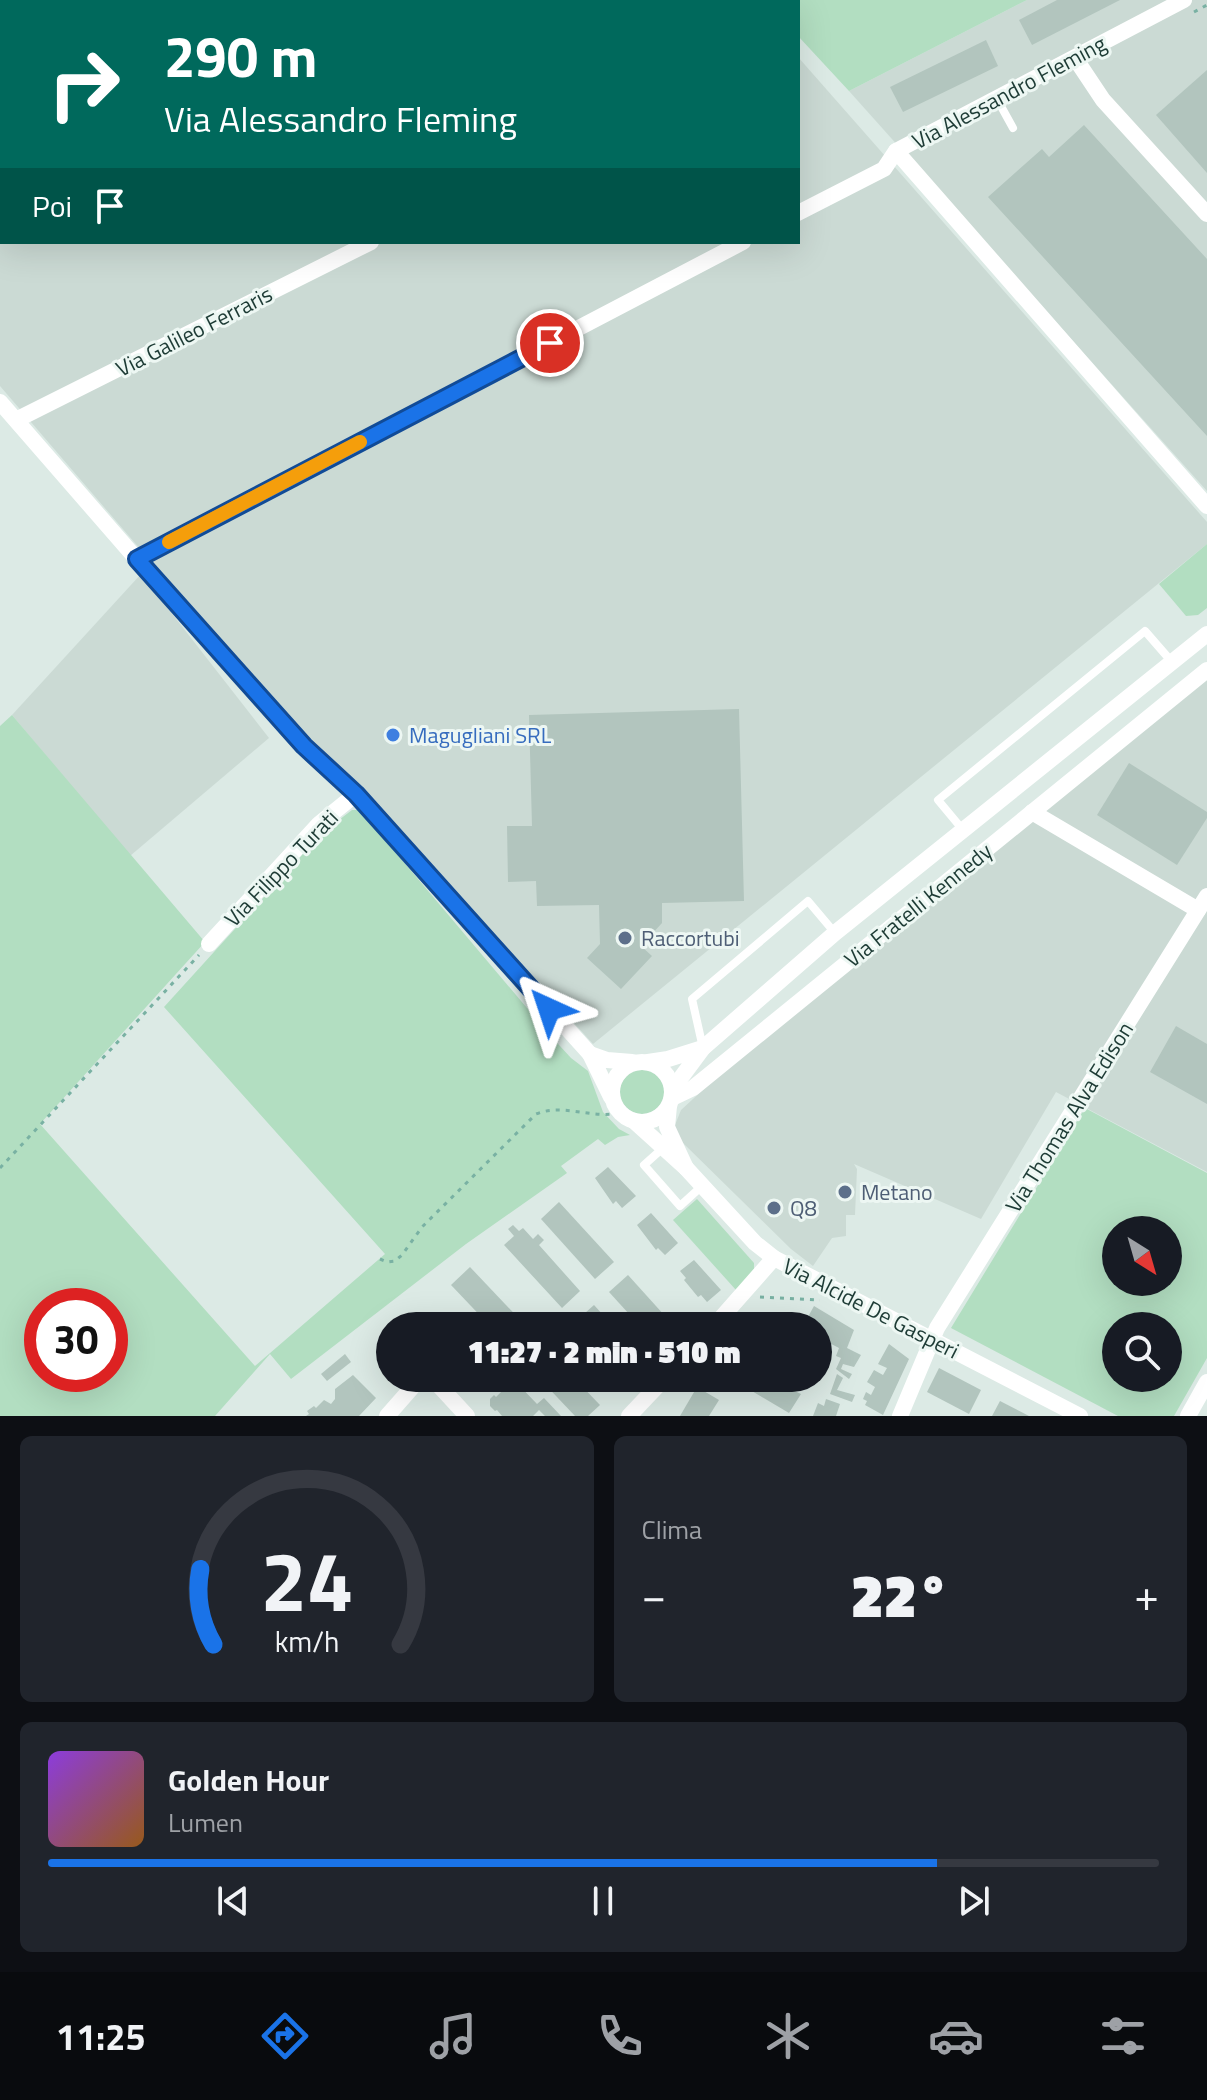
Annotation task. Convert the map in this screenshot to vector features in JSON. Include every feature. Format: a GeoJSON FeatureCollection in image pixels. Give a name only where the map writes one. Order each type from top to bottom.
{"type":"FeatureCollection","features":[{"type":"Feature","properties":{"kind":"street","name":"Via Alessandro Fleming"},"geometry":{"type":"LineString","coordinates":[[800,212],[884,169],[896,151],[1184,0]]}},
{"type":"Feature","properties":{"kind":"street"},"geometry":{"type":"LineString","coordinates":[[1075,58],[1103,100],[1207,214]]}},
{"type":"Feature","properties":{"kind":"street"},"geometry":{"type":"LineString","coordinates":[[896,151],[1207,506]]}},
{"type":"Feature","properties":{"kind":"street","name":"Via Galileo Ferraris"},"geometry":{"type":"LineString","coordinates":[[16,420],[367,244]]}},
{"type":"Feature","properties":{"kind":"street"},"geometry":{"type":"LineString","coordinates":[[137,559],[739,244]]}},
{"type":"Feature","properties":{"kind":"street"},"geometry":{"type":"LineString","coordinates":[[0,402],[304,746],[356,794],[590,1054],[611,1097],[627,1117],[651,1121],[665,1112],[670,1102],[670,1080],[665,1072],[643,1062],[607,1060],[590,1054]]}},
{"type":"Feature","properties":{"kind":"street","name":"Via Fratelli Kennedy"},"geometry":{"type":"LineString","coordinates":[[670,1102],[680,1079],[703,1048],[835,933],[1207,634]]}},
{"type":"Feature","properties":{"kind":"street","name":"Via Fratelli Kennedy"},"geometry":{"type":"LineString","coordinates":[[670,1102],[693,1088],[1207,670]]}},
{"type":"Feature","properties":{"kind":"street","name":"Via Filippo Turati"},"geometry":{"type":"LineString","coordinates":[[209,944],[319,824],[356,794]]}},
{"type":"Feature","properties":{"kind":"street"},"geometry":{"type":"LineString","coordinates":[[1032,812],[1202,903]]}},
{"type":"Feature","properties":{"kind":"street","name":"Via Thomas Alva Edison"},"geometry":{"type":"LineString","coordinates":[[900,1416],[932,1339],[1202,903]]}},
{"type":"Feature","properties":{"kind":"street","name":"Via Fratelli Kennedy"},"geometry":{"type":"LineString","coordinates":[[643,1062],[703,1048]]}},
{"type":"Feature","properties":{"kind":"street"},"geometry":{"type":"LineString","coordinates":[[611,1097],[614,1079],[620,1070],[643,1062]]}},
{"type":"Feature","properties":{"kind":"street","name":"Via Alcide De Gasperi"},"geometry":{"type":"LineString","coordinates":[[670,1102],[667,1127],[686,1168]]}},
{"type":"Feature","properties":{"kind":"street","name":"Via Alcide De Gasperi"},"geometry":{"type":"LineString","coordinates":[[627,1117],[686,1168],[755,1243],[774,1258],[1080,1416]]}},
{"type":"Feature","properties":{"kind":"street"},"geometry":{"type":"LineString","coordinates":[[726,1312],[774,1258]]}},
{"type":"Feature","properties":{"kind":"street"},"geometry":{"type":"LineString","coordinates":[[1188,1416],[1207,1382]]}},
{"type":"Feature","properties":{"kind":"street"},"geometry":{"type":"LineString","coordinates":[[387,1416],[408,1392]]}},
{"type":"Feature","properties":{"kind":"street"},"geometry":{"type":"LineString","coordinates":[[445,1392],[467,1416]]}},
{"type":"Feature","properties":{"kind":"street"},"geometry":{"type":"LineString","coordinates":[[629,1416],[652,1392]]}},
{"type":"Feature","properties":{"kind":"lane"},"geometry":{"type":"LineString","coordinates":[[997,99],[1013,128]]}},
{"type":"Feature","properties":{"kind":"lane"},"geometry":{"type":"LineString","coordinates":[[963,830],[938,800],[1145,631],[1172,662]]}},
{"type":"Feature","properties":{"kind":"lane"},"geometry":{"type":"LineString","coordinates":[[703,1048],[692,999],[808,901],[835,933]]}},
{"type":"Feature","properties":{"kind":"lane"},"geometry":{"type":"LineString","coordinates":[[663,1148],[644,1165],[680,1206],[702,1186]]}},
{"type":"Feature","properties":{"kind":"path"},"geometry":{"type":"LineString","coordinates":[[0,1168],[209,944]]}},
{"type":"Feature","properties":{"kind":"path"},"geometry":{"type":"LineString","coordinates":[[380,1259],[395,1261],[402,1255],[422,1227],[536,1114],[552,1110],[627,1117]]}},
{"type":"Feature","properties":{"kind":"shaded area"},"geometry":{"type":"Polygon","coordinates":[[[1027,0],[1207,0],[1207,491],[849,91],[1027,0]]]}},
{"type":"Feature","properties":{"kind":"shaded area"},"geometry":{"type":"Polygon","coordinates":[[[800,59],[1207,522],[1207,544],[593,1044],[362,789],[299,731],[257,685],[0,386],[0,244],[800,244],[800,59]]]}},
{"type":"Feature","properties":{"kind":"shaded area"},"geometry":{"type":"Polygon","coordinates":[[[141,574],[269,738],[130,856],[12,715],[141,574]]]}},
{"type":"Feature","properties":{"kind":"shaded area"},"geometry":{"type":"Polygon","coordinates":[[[1207,675],[1207,1172],[1056,1092],[981,1219],[854,1164],[857,1169],[855,1215],[846,1215],[846,1236],[832,1238],[813,1266],[791,1249],[684,1144],[676,1134],[675,1125],[681,1110],[743,1053],[1207,675]]]}},
{"type":"Feature","properties":{"kind":"green space"},"geometry":{"type":"Polygon","coordinates":[[[800,0],[1027,0],[849,91],[800,38],[800,0]]]}},
{"type":"Feature","properties":{"kind":"green space"},"geometry":{"type":"Polygon","coordinates":[[[1207,544],[1207,608],[1198,615],[1186,616],[1159,584],[1207,544]]]}},
{"type":"Feature","properties":{"kind":"green space"},"geometry":{"type":"Polygon","coordinates":[[[12,715],[205,942],[40,1124],[255,1366],[385,1254],[164,1007],[322,833],[352,810],[358,810],[548,1033],[588,1071],[603,1112],[619,1129],[630,1135],[618,1137],[605,1145],[598,1139],[561,1166],[567,1173],[466,1244],[291,1379],[270,1354],[215,1416],[0,1416],[0,726],[12,715]]]}},
{"type":"Feature","properties":{"kind":"green space"},"geometry":{"type":"Polygon","coordinates":[[[642,1070],[658,1076],[664,1092],[658,1108],[642,1114],[626,1108],[620,1092],[626,1076],[642,1070]]]}},
{"type":"Feature","properties":{"kind":"green space"},"geometry":{"type":"Polygon","coordinates":[[[1085,1108],[1207,1173],[1207,1358],[1174,1416],[1118,1416],[951,1328],[1085,1108]]]}},
{"type":"Feature","properties":{"kind":"green space"},"geometry":{"type":"Polygon","coordinates":[[[697,1199],[754,1263],[754,1271],[736,1290],[673,1220],[697,1199]]]}},
{"type":"Feature","properties":{"kind":"building"},"geometry":{"type":"Polygon","coordinates":[[[1057,0],[1120,0],[1032,45],[1019,20],[1057,0]]]}},
{"type":"Feature","properties":{"kind":"building"},"geometry":{"type":"Polygon","coordinates":[[[986,40],[998,66],[903,112],[890,87],[986,40]]]}},
{"type":"Feature","properties":{"kind":"building"},"geometry":{"type":"Polygon","coordinates":[[[1207,70],[1207,173],[1156,115],[1207,70]]]}},
{"type":"Feature","properties":{"kind":"building"},"geometry":{"type":"Polygon","coordinates":[[[1084,125],[1207,259],[1207,436],[988,197],[1042,149],[1049,157],[1084,125]]]}},
{"type":"Feature","properties":{"kind":"building"},"geometry":{"type":"Polygon","coordinates":[[[739,709],[744,901],[662,903],[662,923],[641,946],[652,956],[621,989],[587,958],[600,944],[599,905],[537,906],[536,881],[508,882],[507,826],[532,826],[529,715],[739,709]]]}},
{"type":"Feature","properties":{"kind":"building"},"geometry":{"type":"Polygon","coordinates":[[[1129,763],[1207,812],[1207,818],[1177,865],[1097,815],[1129,763]]]}},
{"type":"Feature","properties":{"kind":"building"},"geometry":{"type":"Polygon","coordinates":[[[1176,1026],[1207,1044],[1207,1104],[1150,1072],[1176,1026]]]}},
{"type":"Feature","properties":{"kind":"building"},"geometry":{"type":"Polygon","coordinates":[[[608,1167],[636,1196],[622,1208],[616,1201],[613,1204],[595,1178],[608,1167]]]}},
{"type":"Feature","properties":{"kind":"building"},"geometry":{"type":"Polygon","coordinates":[[[559,1202],[614,1262],[595,1279],[541,1219],[559,1202]]]}},
{"type":"Feature","properties":{"kind":"building"},"geometry":{"type":"Polygon","coordinates":[[[651,1213],[678,1243],[665,1255],[658,1248],[656,1250],[637,1225],[651,1213]]]}},
{"type":"Feature","properties":{"kind":"building"},"geometry":{"type":"Polygon","coordinates":[[[513,1225],[519,1231],[523,1228],[533,1239],[538,1234],[544,1240],[539,1245],[580,1291],[562,1308],[504,1245],[514,1236],[508,1229],[513,1225]]]}},
{"type":"Feature","properties":{"kind":"building"},"geometry":{"type":"Polygon","coordinates":[[[694,1260],[721,1290],[707,1302],[701,1295],[698,1297],[680,1271],[694,1260]]]}},
{"type":"Feature","properties":{"kind":"building"},"geometry":{"type":"Polygon","coordinates":[[[470,1267],[513,1312],[477,1312],[451,1285],[470,1267]]]}},
{"type":"Feature","properties":{"kind":"building"},"geometry":{"type":"Polygon","coordinates":[[[628,1275],[661,1312],[627,1312],[609,1292],[628,1275]]]}},
{"type":"Feature","properties":{"kind":"building"},"geometry":{"type":"Polygon","coordinates":[[[594,1305],[600,1312],[586,1312],[594,1305]]]}},
{"type":"Feature","properties":{"kind":"building"},"geometry":{"type":"Polygon","coordinates":[[[832,1317],[854,1330],[847,1348],[861,1355],[854,1367],[843,1364],[841,1369],[852,1374],[849,1379],[836,1369],[841,1358],[836,1356],[839,1348],[832,1344],[832,1317]]]}},
{"type":"Feature","properties":{"kind":"building"},"geometry":{"type":"Polygon","coordinates":[[[889,1344],[909,1359],[883,1415],[865,1405],[867,1401],[863,1399],[866,1392],[871,1395],[875,1387],[867,1382],[874,1370],[883,1375],[887,1368],[878,1364],[889,1344]]]}},
{"type":"Feature","properties":{"kind":"building"},"geometry":{"type":"Polygon","coordinates":[[[345,1354],[351,1362],[327,1381],[321,1374],[345,1354]]]}},
{"type":"Feature","properties":{"kind":"building"},"geometry":{"type":"Polygon","coordinates":[[[939,1368],[981,1390],[969,1414],[927,1392],[939,1368]]]}},
{"type":"Feature","properties":{"kind":"building"},"geometry":{"type":"Polygon","coordinates":[[[837,1374],[843,1378],[837,1390],[855,1395],[852,1402],[830,1394],[837,1374]]]}},
{"type":"Feature","properties":{"kind":"building"},"geometry":{"type":"Polygon","coordinates":[[[353,1375],[376,1398],[359,1416],[306,1416],[309,1414],[307,1411],[324,1400],[331,1404],[335,1399],[335,1389],[353,1375]]]}},
{"type":"Feature","properties":{"kind":"building"},"geometry":{"type":"Polygon","coordinates":[[[501,1392],[526,1392],[537,1404],[544,1398],[561,1416],[545,1416],[539,1410],[533,1416],[502,1416],[490,1406],[490,1399],[494,1395],[496,1397],[501,1392]]]}},
{"type":"Feature","properties":{"kind":"building"},"geometry":{"type":"Polygon","coordinates":[[[552,1392],[587,1392],[600,1405],[588,1416],[575,1416],[552,1392]]]}},
{"type":"Feature","properties":{"kind":"building"},"geometry":{"type":"Polygon","coordinates":[[[694,1392],[705,1392],[719,1400],[709,1416],[680,1416],[694,1392]]]}},
{"type":"Feature","properties":{"kind":"building"},"geometry":{"type":"Polygon","coordinates":[[[754,1392],[801,1394],[789,1413],[754,1392]]]}},
{"type":"Feature","properties":{"kind":"building"},"geometry":{"type":"Polygon","coordinates":[[[826,1399],[840,1404],[836,1416],[813,1416],[818,1403],[824,1406],[826,1399]]]}},
{"type":"Feature","properties":{"kind":"building"},"geometry":{"type":"Polygon","coordinates":[[[1000,1401],[1029,1416],[992,1416],[1000,1401]]]}},
{"type":"Feature","properties":{"kind":"slow traffic"},"geometry":{"type":"LineString","coordinates":[[169,542],[360,442]]}},
{"type":"Feature","properties":{"kind":"place","name":"Magugliani SRL"},"geometry":{"type":"Point","coordinates":[393,735]}},
{"type":"Feature","properties":{"kind":"place","name":"Raccortubi"},"geometry":{"type":"Point","coordinates":[625,938]}},
{"type":"Feature","properties":{"kind":"place","name":"Metano"},"geometry":{"type":"Point","coordinates":[845,1192]}},
{"type":"Feature","properties":{"kind":"place","name":"Q8"},"geometry":{"type":"Point","coordinates":[774,1208]}},
{"type":"Feature","properties":{"kind":"route"},"geometry":{"type":"LineString","coordinates":[[549,1009],[356,794],[304,746],[137,559],[550,343]]}}]}
